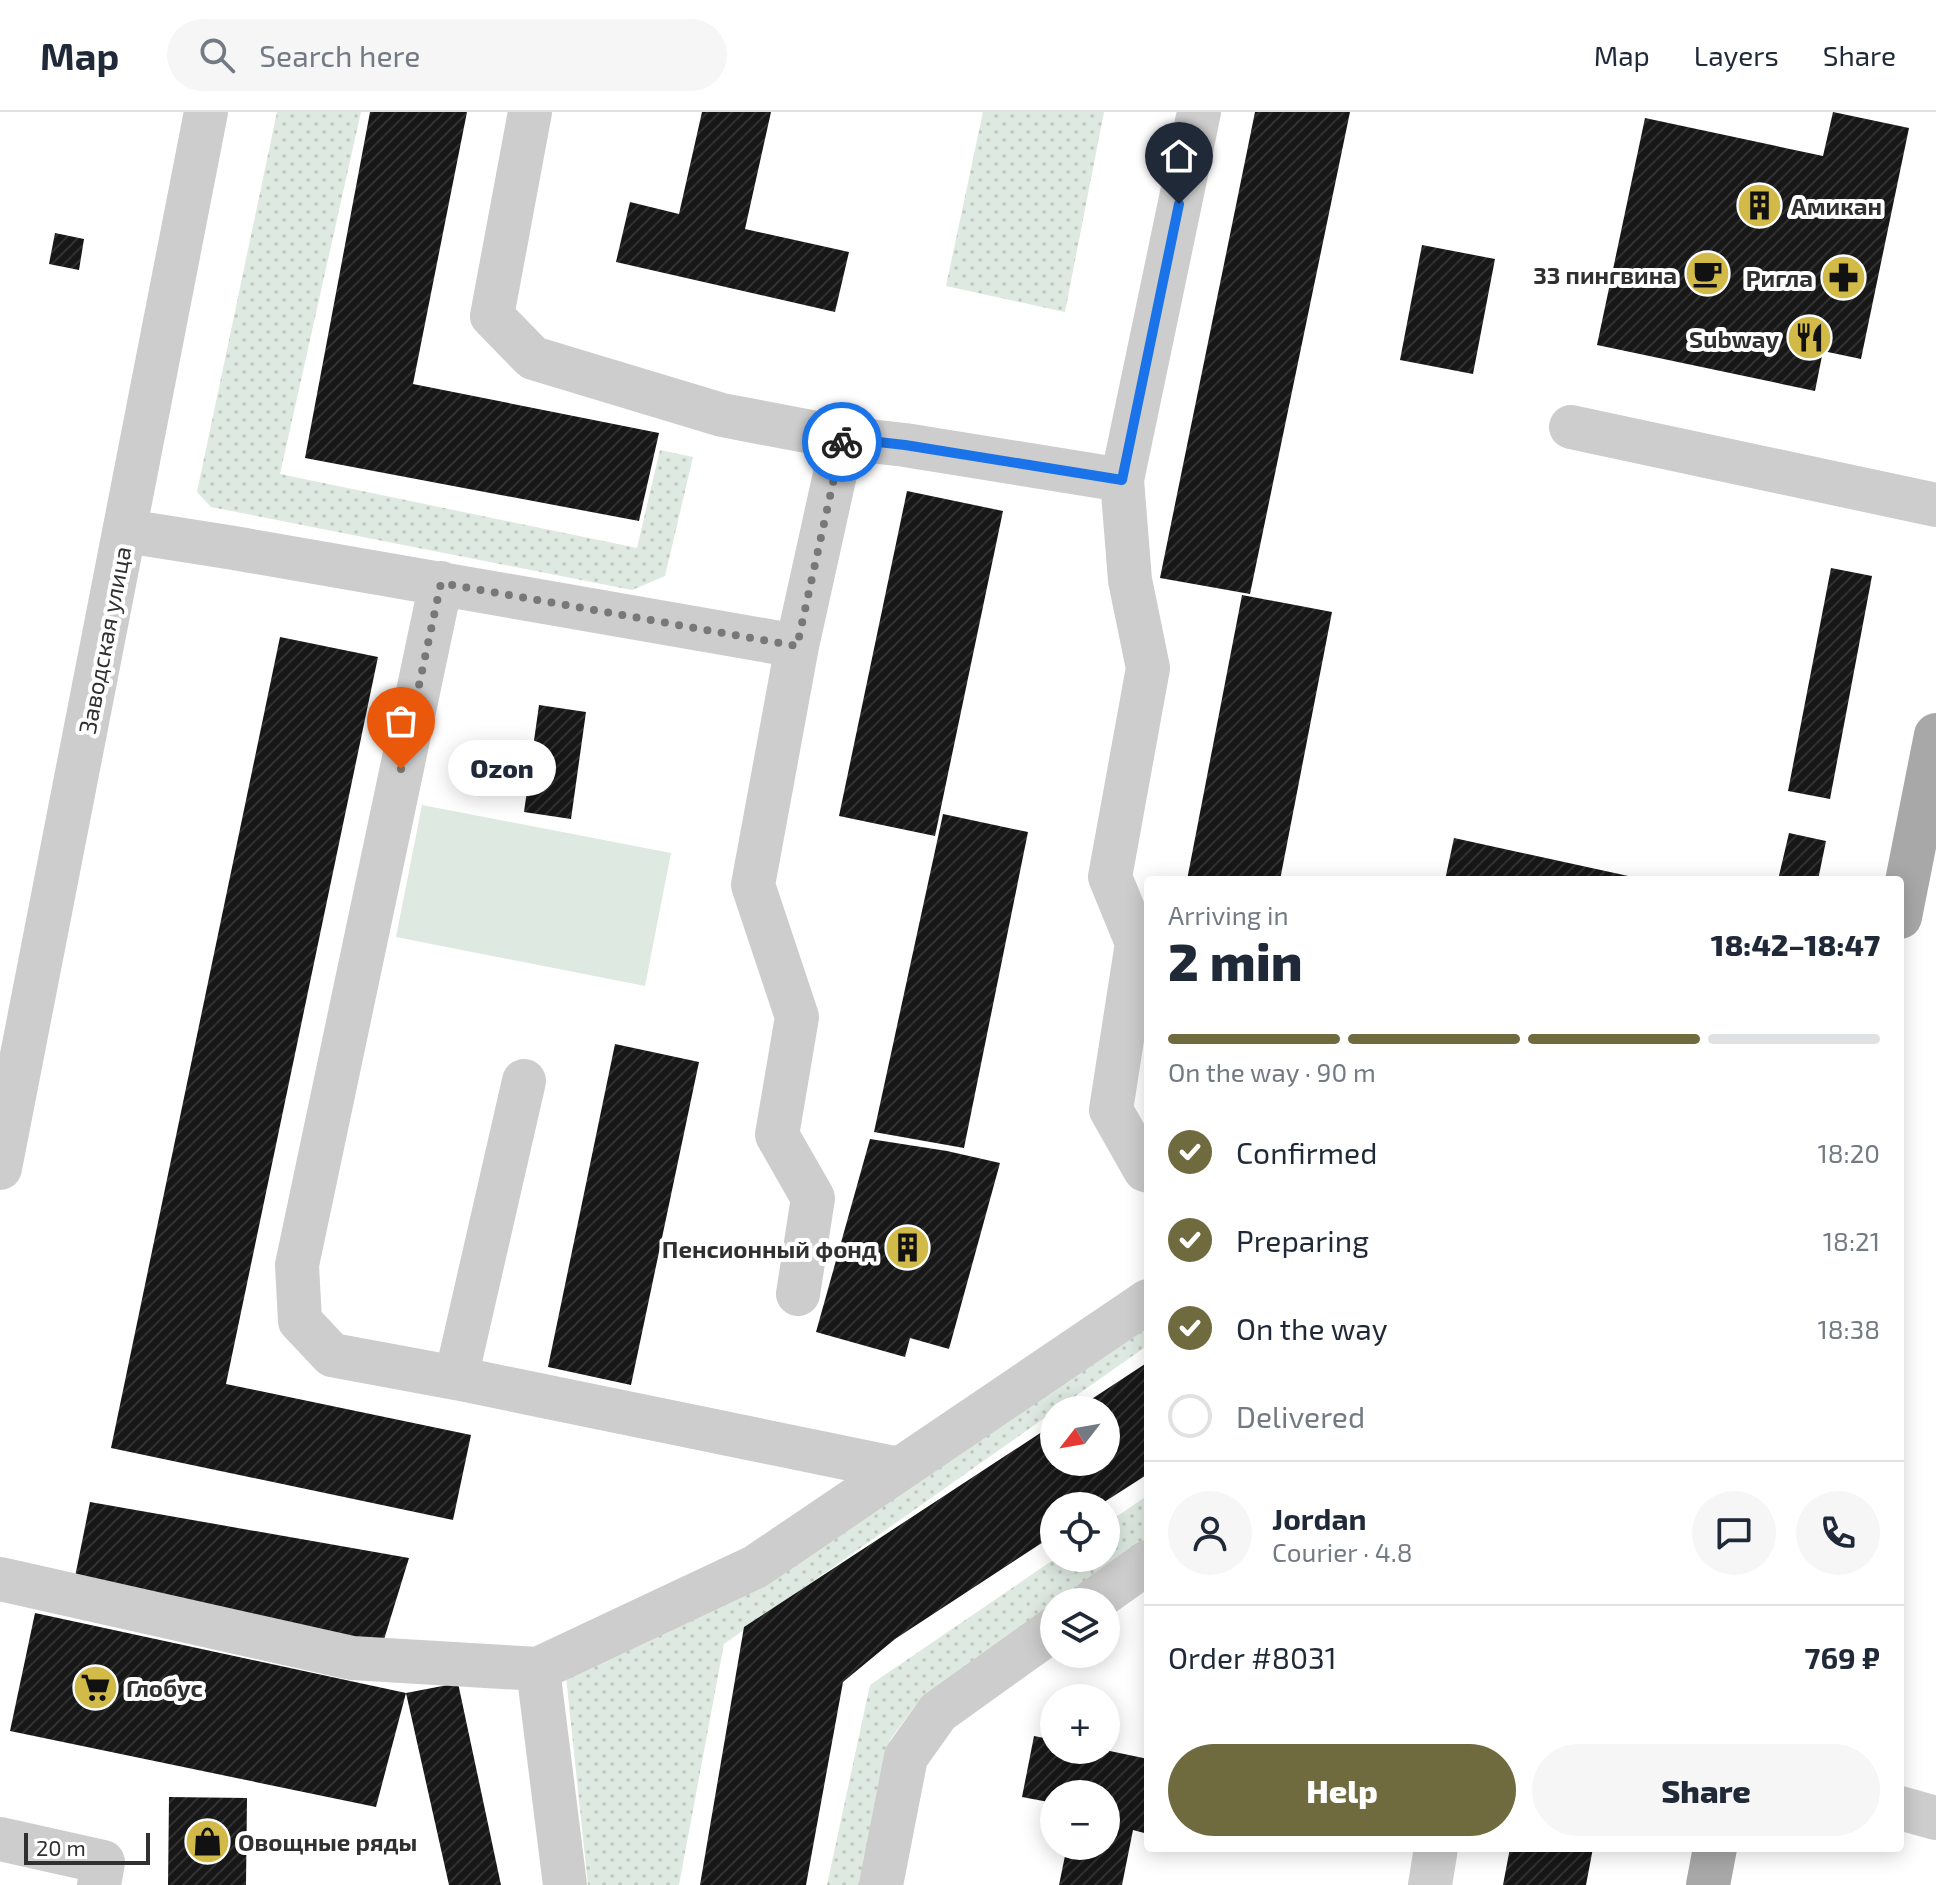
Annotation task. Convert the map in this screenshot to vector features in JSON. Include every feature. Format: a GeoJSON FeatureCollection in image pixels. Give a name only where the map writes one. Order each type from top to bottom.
{"type":"FeatureCollection","features":[{"type":"Feature","properties":{"kind":"main road"},"geometry":{"type":"LineString","coordinates":[[1904,897],[1936,735]]}},
{"type":"Feature","properties":{"kind":"main road"},"geometry":{"type":"LineString","coordinates":[[1708,1885],[1714,1852]]}},
{"type":"Feature","properties":{"kind":"street","name":"Заводская улица"},"geometry":{"type":"LineString","coordinates":[[0,1168],[206,112]]}},
{"type":"Feature","properties":{"kind":"street"},"geometry":{"type":"LineString","coordinates":[[530,112],[492,316],[533,358],[722,415],[843,438],[1122,480]]}},
{"type":"Feature","properties":{"kind":"street"},"geometry":{"type":"LineString","coordinates":[[1144,1168],[1111,1110],[1137,943],[1110,877],[1148,668],[1130,580],[1122,480],[1199,112]]}},
{"type":"Feature","properties":{"kind":"street"},"geometry":{"type":"LineString","coordinates":[[1571,427],[1936,505]]}},
{"type":"Feature","properties":{"kind":"street"},"geometry":{"type":"LineString","coordinates":[[798,1294],[813,1198],[777,1135],[797,1017],[753,885],[797,646],[843,438]]}},
{"type":"Feature","properties":{"kind":"street"},"geometry":{"type":"LineString","coordinates":[[126,531],[797,646]]}},
{"type":"Feature","properties":{"kind":"street"},"geometry":{"type":"LineString","coordinates":[[441,583],[297,1265],[300,1321],[332,1355],[899,1469]]}},
{"type":"Feature","properties":{"kind":"street"},"geometry":{"type":"LineString","coordinates":[[456,1378],[524,1081]]}},
{"type":"Feature","properties":{"kind":"street"},"geometry":{"type":"LineString","coordinates":[[0,1579],[352,1658],[538,1669],[755,1567],[1144,1304]]}},
{"type":"Feature","properties":{"kind":"street"},"geometry":{"type":"LineString","coordinates":[[1112,1588],[1144,1565]]}},
{"type":"Feature","properties":{"kind":"street"},"geometry":{"type":"LineString","coordinates":[[881,1885],[906,1757],[938,1712],[1040,1639]]}},
{"type":"Feature","properties":{"kind":"street"},"geometry":{"type":"LineString","coordinates":[[538,1669],[565,1885]]}},
{"type":"Feature","properties":{"kind":"street"},"geometry":{"type":"LineString","coordinates":[[1904,1809],[1936,1818]]}},
{"type":"Feature","properties":{"kind":"street"},"geometry":{"type":"LineString","coordinates":[[0,1839],[103,1862],[99,1885]]}},
{"type":"Feature","properties":{"kind":"street"},"geometry":{"type":"LineString","coordinates":[[1430,1885],[1435,1852]]}},
{"type":"Feature","properties":{"kind":"shaded area"},"geometry":{"type":"Polygon","coordinates":[[[277,112],[361,112],[280,474],[637,548],[660,450],[693,457],[665,576],[632,590],[211,507],[197,492],[277,112]]]}},
{"type":"Feature","properties":{"kind":"shaded area"},"geometry":{"type":"Polygon","coordinates":[[[983,112],[1104,112],[1065,312],[946,286],[983,112]]]}},
{"type":"Feature","properties":{"kind":"shaded area"},"geometry":{"type":"Polygon","coordinates":[[[422,805],[671,853],[645,986],[396,937],[422,805]]]}},
{"type":"Feature","properties":{"kind":"shaded area"},"geometry":{"type":"Polygon","coordinates":[[[1144,1329],[1144,1348],[1076,1396],[1040,1396],[1040,1421],[724,1644],[679,1885],[588,1885],[566,1677],[1144,1329]]]}},
{"type":"Feature","properties":{"kind":"shaded area"},"geometry":{"type":"Polygon","coordinates":[[[1144,1498],[1144,1543],[1120,1560],[1120,1514],[1144,1498]]]}},
{"type":"Feature","properties":{"kind":"shaded area"},"geometry":{"type":"Polygon","coordinates":[[[1040,1569],[1040,1572],[1103,1572],[1081,1588],[1040,1588],[1040,1617],[915,1706],[890,1740],[863,1885],[827,1885],[870,1685],[1040,1569]]]}},
{"type":"Feature","properties":{"kind":"building"},"geometry":{"type":"Polygon","coordinates":[[[370,112],[467,112],[413,384],[659,433],[639,521],[305,458],[370,112]]]}},
{"type":"Feature","properties":{"kind":"building"},"geometry":{"type":"Polygon","coordinates":[[[702,112],[771,112],[745,229],[849,252],[835,312],[616,262],[630,202],[679,214],[702,112]]]}},
{"type":"Feature","properties":{"kind":"building"},"geometry":{"type":"Polygon","coordinates":[[[1255,112],[1350,112],[1250,594],[1160,578],[1255,112]]]}},
{"type":"Feature","properties":{"kind":"building","name":"Амикан"},"geometry":{"type":"Polygon","coordinates":[[[1833,112],[1909,128],[1861,359],[1823,351],[1815,391],[1597,345],[1645,118],[1823,156],[1833,112]]]}},
{"type":"Feature","properties":{"kind":"building"},"geometry":{"type":"Polygon","coordinates":[[[55,233],[84,239],[79,270],[49,264],[55,233]]]}},
{"type":"Feature","properties":{"kind":"building"},"geometry":{"type":"Polygon","coordinates":[[[1422,245],[1495,259],[1473,374],[1400,360],[1422,245]]]}},
{"type":"Feature","properties":{"kind":"building"},"geometry":{"type":"Polygon","coordinates":[[[907,491],[1003,511],[935,836],[839,816],[907,491]]]}},
{"type":"Feature","properties":{"kind":"building"},"geometry":{"type":"Polygon","coordinates":[[[1831,568],[1872,576],[1830,799],[1788,791],[1831,568]]]}},
{"type":"Feature","properties":{"kind":"building"},"geometry":{"type":"Polygon","coordinates":[[[1242,595],[1332,612],[1281,876],[1188,876],[1242,595]]]}},
{"type":"Feature","properties":{"kind":"building"},"geometry":{"type":"Polygon","coordinates":[[[280,637],[378,657],[226,1384],[471,1435],[453,1520],[111,1448],[280,637]]]}},
{"type":"Feature","properties":{"kind":"building"},"geometry":{"type":"Polygon","coordinates":[[[539,705],[586,712],[571,819],[524,812],[539,705]]]}},
{"type":"Feature","properties":{"kind":"building"},"geometry":{"type":"Polygon","coordinates":[[[943,814],[1028,832],[964,1148],[874,1132],[943,814]]]}},
{"type":"Feature","properties":{"kind":"building"},"geometry":{"type":"Polygon","coordinates":[[[1789,833],[1826,841],[1819,876],[1779,876],[1789,833]]]}},
{"type":"Feature","properties":{"kind":"building"},"geometry":{"type":"Polygon","coordinates":[[[1454,838],[1628,876],[1446,876],[1454,838]]]}},
{"type":"Feature","properties":{"kind":"building"},"geometry":{"type":"Polygon","coordinates":[[[615,1044],[699,1062],[631,1385],[548,1367],[615,1044]]]}},
{"type":"Feature","properties":{"kind":"building","name":"Пенсионный фонд"},"geometry":{"type":"Polygon","coordinates":[[[870,1139],[1000,1163],[949,1349],[910,1338],[905,1357],[816,1332],[870,1139]]]}},
{"type":"Feature","properties":{"kind":"building"},"geometry":{"type":"Polygon","coordinates":[[[1144,1365],[1144,1477],[1120,1492],[1040,1492],[1040,1544],[895,1639],[843,1682],[806,1885],[700,1885],[744,1627],[1040,1433],[1040,1476],[1120,1476],[1120,1396],[1096,1396],[1144,1365]]]}},
{"type":"Feature","properties":{"kind":"building"},"geometry":{"type":"Polygon","coordinates":[[[90,1502],[409,1558],[382,1646],[74,1582],[90,1502]]]}},
{"type":"Feature","properties":{"kind":"building"},"geometry":{"type":"Polygon","coordinates":[[[35,1613],[406,1693],[376,1807],[10,1731],[35,1613]]]}},
{"type":"Feature","properties":{"kind":"building"},"geometry":{"type":"Polygon","coordinates":[[[458,1683],[501,1885],[449,1885],[406,1693],[458,1683]]]}},
{"type":"Feature","properties":{"kind":"building"},"geometry":{"type":"Polygon","coordinates":[[[1034,1736],[1040,1737],[1040,1764],[1120,1764],[1120,1753],[1144,1758],[1144,1833],[1133,1830],[1122,1885],[1059,1885],[1064,1860],[1120,1860],[1120,1780],[1040,1780],[1040,1800],[1022,1797],[1034,1736]]]}},
{"type":"Feature","properties":{"kind":"building","name":"Овощные ряды"},"geometry":{"type":"Polygon","coordinates":[[[169,1797],[247,1798],[246,1885],[168,1885],[169,1797]]]}},
{"type":"Feature","properties":{"kind":"building"},"geometry":{"type":"Polygon","coordinates":[[[1509,1852],[1592,1852],[1586,1885],[1503,1885],[1509,1852]]]}},
{"type":"Feature","properties":{"kind":"way so far"},"geometry":{"type":"LineString","coordinates":[[401,769],[441,583],[797,646],[842,442]]}},
{"type":"Feature","properties":{"kind":"place","name":"Амикан"},"geometry":{"type":"Point","coordinates":[1760,205]}},
{"type":"Feature","properties":{"kind":"place","name":"33 пингвина"},"geometry":{"type":"Point","coordinates":[1708,274]}},
{"type":"Feature","properties":{"kind":"place","name":"Ригла"},"geometry":{"type":"Point","coordinates":[1844,277]}},
{"type":"Feature","properties":{"kind":"place","name":"Subway"},"geometry":{"type":"Point","coordinates":[1810,338]}},
{"type":"Feature","properties":{"kind":"place","name":"Ozon"},"geometry":{"type":"Point","coordinates":[401,769]}},
{"type":"Feature","properties":{"kind":"place","name":"Пенсионный фонд"},"geometry":{"type":"Point","coordinates":[908,1248]}},
{"type":"Feature","properties":{"kind":"place","name":"Глобус"},"geometry":{"type":"Point","coordinates":[95,1687]}},
{"type":"Feature","properties":{"kind":"place","name":"Овощные ряды"},"geometry":{"type":"Point","coordinates":[207,1841]}},
{"type":"Feature","properties":{"kind":"route"},"geometry":{"type":"LineString","coordinates":[[842,442],[843,438],[905,445],[1122,480],[1179,204]]}}]}
